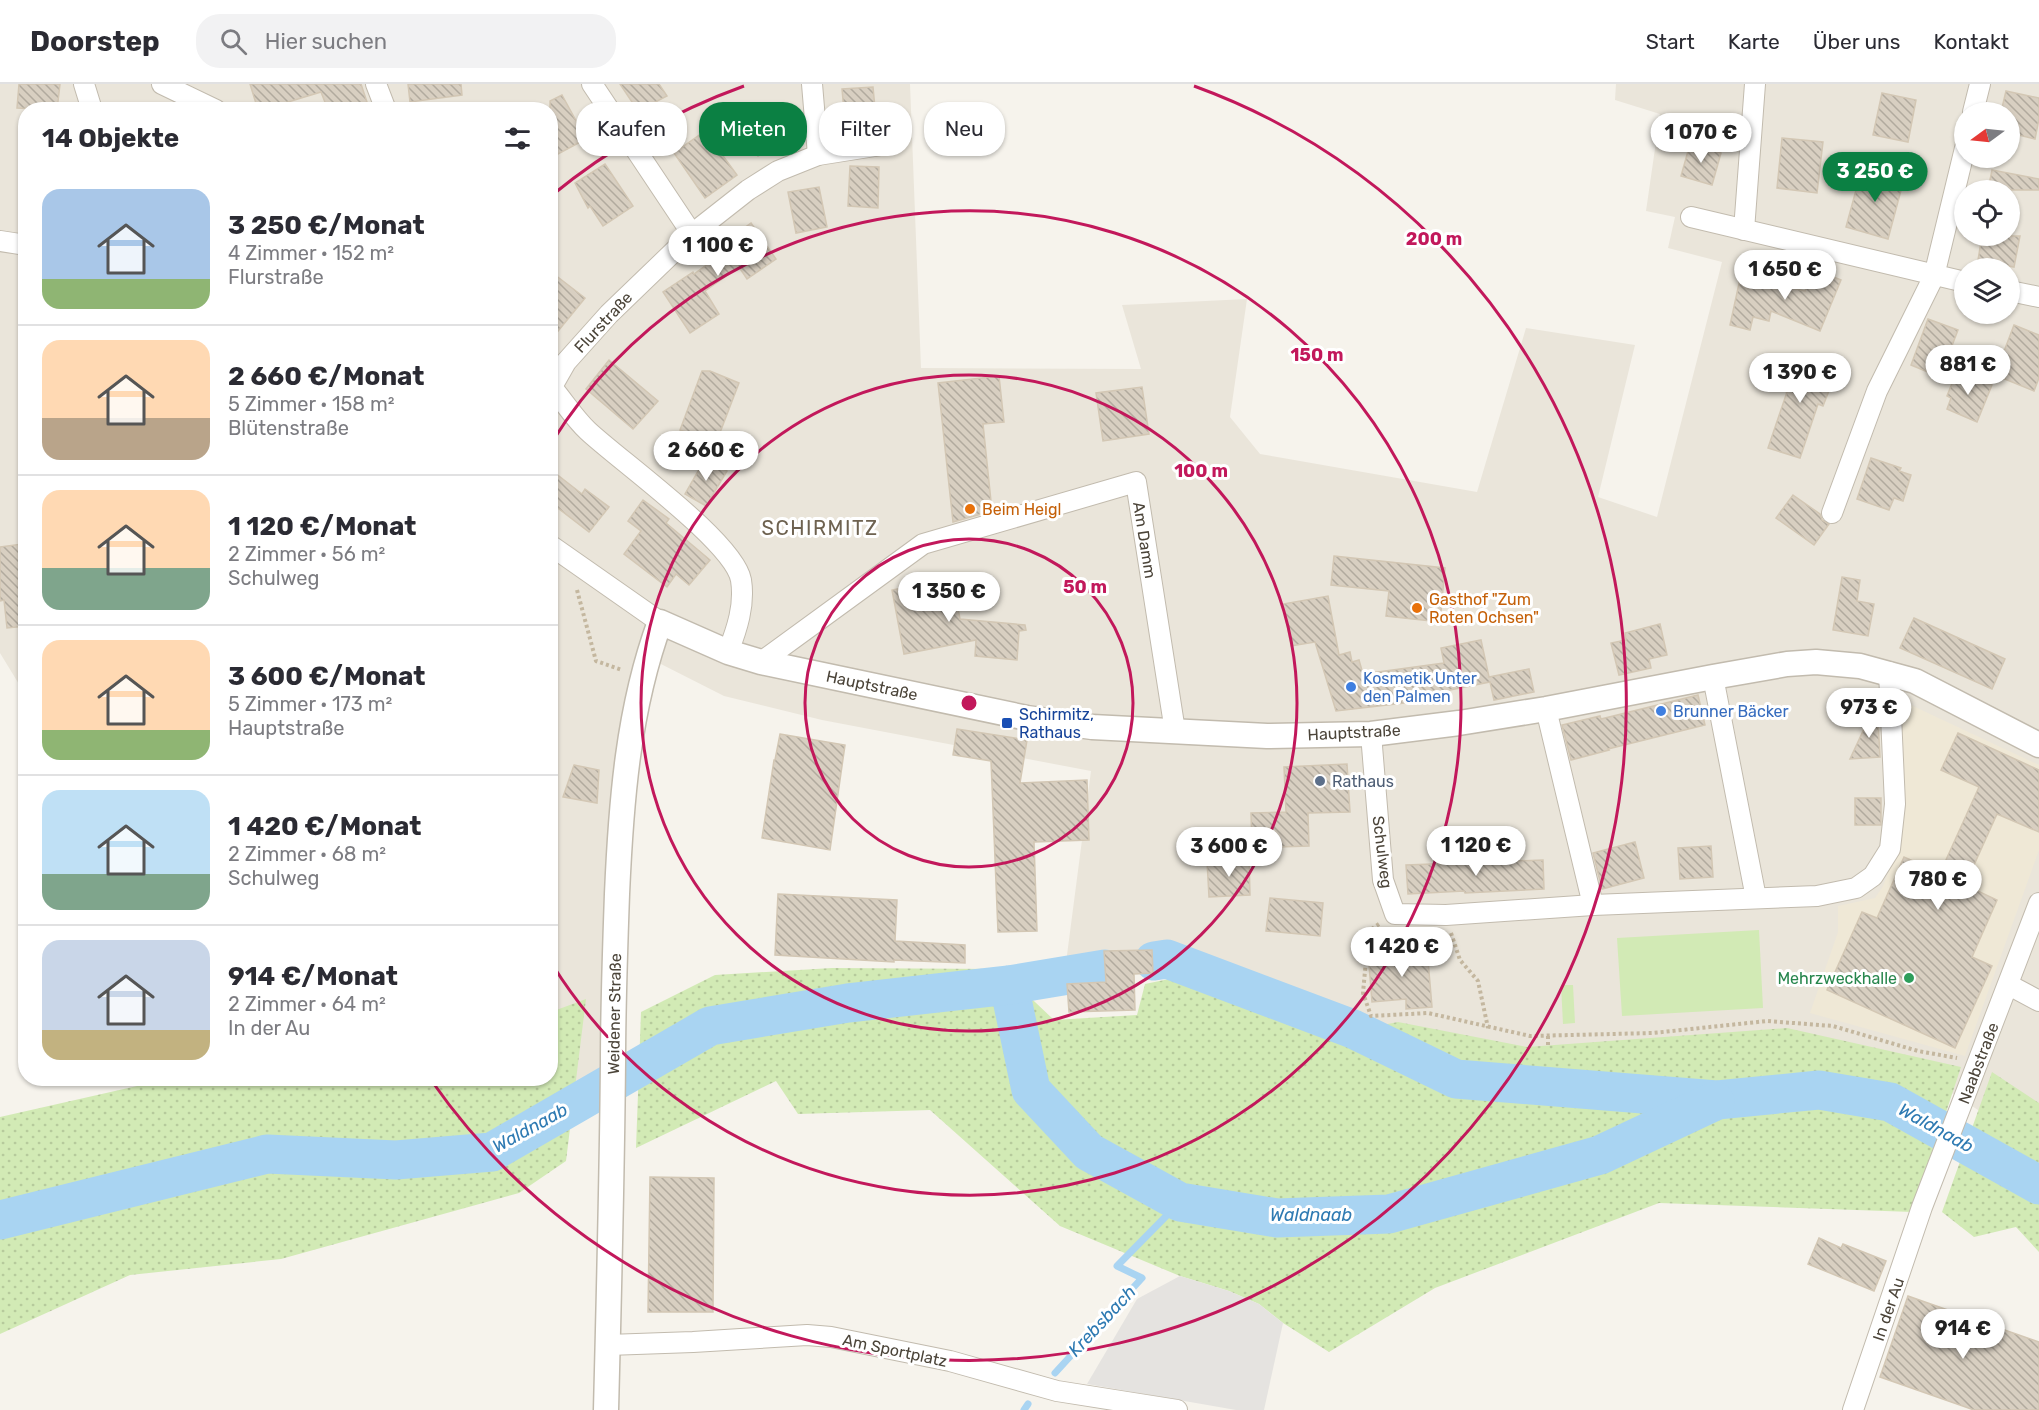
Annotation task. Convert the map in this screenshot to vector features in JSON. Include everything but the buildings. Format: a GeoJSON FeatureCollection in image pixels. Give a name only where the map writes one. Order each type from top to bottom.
{"type":"FeatureCollection","features":[{"type":"Feature","properties":{"kind":"street"},"geometry":{"type":"LineString","coordinates":[[84,84],[90,102]]}},
{"type":"Feature","properties":{"kind":"street"},"geometry":{"type":"LineString","coordinates":[[162,84],[199,102]]}},
{"type":"Feature","properties":{"kind":"street"},"geometry":{"type":"LineString","coordinates":[[376,84],[383,102]]}},
{"type":"Feature","properties":{"kind":"street"},"geometry":{"type":"LineString","coordinates":[[592,84],[692,234]]}},
{"type":"Feature","properties":{"kind":"street"},"geometry":{"type":"LineString","coordinates":[[812,84],[818,155]]}},
{"type":"Feature","properties":{"kind":"street"},"geometry":{"type":"LineString","coordinates":[[1744,230],[1755,84]]}},
{"type":"Feature","properties":{"kind":"street"},"geometry":{"type":"LineString","coordinates":[[1976,102],[1980,84]]}},
{"type":"Feature","properties":{"kind":"street","name":"Flurstraße"},"geometry":{"type":"LineString","coordinates":[[558,375],[566,362],[609,314],[692,234],[778,171],[818,155]]}},
{"type":"Feature","properties":{"kind":"street"},"geometry":{"type":"LineString","coordinates":[[1832,513],[1877,392],[1934,276],[1960,168]]}},
{"type":"Feature","properties":{"kind":"street"},"geometry":{"type":"LineString","coordinates":[[1691,217],[1954,280]]}},
{"type":"Feature","properties":{"kind":"street"},"geometry":{"type":"LineString","coordinates":[[0,241],[18,244]]}},
{"type":"Feature","properties":{"kind":"street"},"geometry":{"type":"LineString","coordinates":[[2020,293],[2039,297]]}},
{"type":"Feature","properties":{"kind":"street"},"geometry":{"type":"LineString","coordinates":[[558,395],[586,429],[702,527],[727,555],[741,579],[741,611],[728,652]]}},
{"type":"Feature","properties":{"kind":"street","name":"Am Damm"},"geometry":{"type":"LineString","coordinates":[[761,662],[923,544],[1136,482],[1175,731]]}},
{"type":"Feature","properties":{"kind":"street"},"geometry":{"type":"LineString","coordinates":[[558,551],[660,622]]}},
{"type":"Feature","properties":{"kind":"street","name":"Hauptstraße"},"geometry":{"type":"LineString","coordinates":[[660,622],[728,652],[761,662],[1027,718],[1092,727],[1267,735],[1371,734],[1546,709],[1786,664],[1816,662],[1860,666],[1889,672],[1915,681],[2039,746]]}},
{"type":"Feature","properties":{"kind":"street","name":"Weidener Straße"},"geometry":{"type":"LineString","coordinates":[[606,1410],[614,988],[620,823],[628,751],[643,673],[660,622]]}},
{"type":"Feature","properties":{"kind":"street"},"geometry":{"type":"LineString","coordinates":[[1395,914],[1446,915],[1817,896],[1856,888],[1873,876],[1890,849],[1895,804],[1889,672]]}},
{"type":"Feature","properties":{"kind":"street"},"geometry":{"type":"LineString","coordinates":[[1713,677],[1756,898]]}},
{"type":"Feature","properties":{"kind":"street"},"geometry":{"type":"LineString","coordinates":[[1546,709],[1593,906]]}},
{"type":"Feature","properties":{"kind":"street","name":"Schulweg"},"geometry":{"type":"LineString","coordinates":[[1371,734],[1383,880],[1395,914]]}},
{"type":"Feature","properties":{"kind":"street","name":"Naabstraße"},"geometry":{"type":"LineString","coordinates":[[1922,1208],[2008,985],[2031,946],[2039,903]]}},
{"type":"Feature","properties":{"kind":"street"},"geometry":{"type":"LineString","coordinates":[[2008,985],[2039,1001]]}},
{"type":"Feature","properties":{"kind":"street","name":"In der Au"},"geometry":{"type":"LineString","coordinates":[[1854,1410],[1922,1208]]}},
{"type":"Feature","properties":{"kind":"street","name":"Am Sportplatz"},"geometry":{"type":"LineString","coordinates":[[608,1345],[807,1335],[831,1337],[950,1362],[1057,1391],[1177,1410]]}},
{"type":"Feature","properties":{"kind":"path"},"geometry":{"type":"LineString","coordinates":[[569,559],[596,661],[618,669]]}},
{"type":"Feature","properties":{"kind":"path"},"geometry":{"type":"LineString","coordinates":[[1395,914],[1372,929],[1366,960],[1364,993],[1371,1016],[1428,1013],[1530,1036],[1653,1033],[1767,1021],[1833,1026],[1918,1051],[1959,1058],[1976,1068]]}},
{"type":"Feature","properties":{"kind":"path"},"geometry":{"type":"LineString","coordinates":[[1446,915],[1460,960],[1478,981],[1488,1028]]}},
{"type":"Feature","properties":{"kind":"path"},"geometry":{"type":"LineString","coordinates":[[1548,1036],[1548,1047]]}},
{"type":"Feature","properties":{"kind":"shaded area"},"geometry":{"type":"Polygon","coordinates":[[[0,84],[910,84],[911,102],[819,102],[819,156],[912,156],[912,136],[921,368],[1141,369],[1122,305],[1247,299],[1230,417],[1260,454],[1477,492],[1526,328],[1635,345],[1598,497],[1657,517],[1722,262],[1668,248],[1675,217],[1646,211],[1660,114],[1615,100],[1616,84],[2039,84],[2039,1149],[1950,1092],[1685,1059],[1353,1038],[1163,965],[1091,968],[1064,978],[1091,771],[822,720],[724,696],[653,660],[627,783],[624,1069],[489,1134],[541,1086],[558,1086],[558,102],[18,102],[18,683],[0,653],[0,84]]]}},
{"type":"Feature","properties":{"kind":"shaded area"},"geometry":{"type":"Polygon","coordinates":[[[1898,699],[2039,765],[2039,850],[1965,1056],[1810,1013],[1838,932],[1838,906],[1875,898],[1883,886],[1898,849],[1898,699]]]}},
{"type":"Feature","properties":{"kind":"shaded area"},"geometry":{"type":"Polygon","coordinates":[[[1180,1276],[1229,1291],[1259,1304],[1283,1323],[1264,1410],[1236,1410],[1087,1384],[1137,1299],[1180,1276]]]}},
{"type":"Feature","properties":{"kind":"green space"},"geometry":{"type":"Polygon","coordinates":[[[1759,930],[1763,1008],[1622,1016],[1617,938],[1759,930]]]}},
{"type":"Feature","properties":{"kind":"green space"},"geometry":{"type":"Polygon","coordinates":[[[832,968],[1000,969],[1054,1020],[1137,1015],[1145,984],[1174,978],[1321,1037],[1398,1022],[1527,1047],[1787,1028],[1961,1067],[1913,1212],[1659,1203],[1435,1288],[1329,1352],[1283,1323],[1259,1304],[1229,1291],[1180,1276],[1060,1226],[930,1110],[798,1114],[776,1081],[636,1148],[641,1012],[715,975],[832,968]]]}},
{"type":"Feature","properties":{"kind":"green space"},"geometry":{"type":"Polygon","coordinates":[[[1561,985],[1573,985],[1575,1023],[1563,1024],[1561,985]]]}},
{"type":"Feature","properties":{"kind":"green space"},"geometry":{"type":"Polygon","coordinates":[[[586,999],[566,1161],[519,1193],[281,1259],[130,1275],[0,1334],[0,1117],[137,1086],[558,1086],[558,1009],[586,999]]]}},
{"type":"Feature","properties":{"kind":"green space"},"geometry":{"type":"Polygon","coordinates":[[[1992,1072],[2039,1103],[2039,1252],[2016,1227],[1974,1237],[1942,1212],[1992,1072]]]}},
{"type":"Feature","properties":{"kind":"waterway","name":"Waldnaab"},"geometry":{"type":"LineString","coordinates":[[1154,961],[1167,959],[1353,1029],[1456,1079],[1717,1100],[1819,1090],[1890,1102],[2039,1185]]}},
{"type":"Feature","properties":{"kind":"waterway","name":"Waldnaab"},"geometry":{"type":"LineString","coordinates":[[0,1220],[267,1154],[396,1160],[492,1152],[710,1026],[848,1003],[1009,985],[1105,969]]}},
{"type":"Feature","properties":{"kind":"waterway","name":"Waldnaab"},"geometry":{"type":"LineString","coordinates":[[1009,985],[1031,1090],[1089,1152],[1180,1202],[1277,1218],[1389,1214],[1600,1155],[1715,1101]]}},
{"type":"Feature","properties":{"kind":"waterway","name":"Krebsbach"},"geometry":{"type":"LineString","coordinates":[[1055,1373],[1142,1278],[1117,1266],[1180,1202]]}},
{"type":"Feature","properties":{"kind":"waterway","name":"Krebsbach"},"geometry":{"type":"LineString","coordinates":[[1024,1410],[1028,1404]]}},
{"type":"Feature","properties":{"kind":"place","name":"Beim Heigl"},"geometry":{"type":"Point","coordinates":[970,509]}},
{"type":"Feature","properties":{"kind":"place","name":"Gasthof \"Zum Roten Ochsen\""},"geometry":{"type":"Point","coordinates":[1417,608]}},
{"type":"Feature","properties":{"kind":"place","name":"Kosmetik Unter den Palmen"},"geometry":{"type":"Point","coordinates":[1351,687]}},
{"type":"Feature","properties":{"kind":"place","name":"Brunner Bäcker"},"geometry":{"type":"Point","coordinates":[1661,711]}},
{"type":"Feature","properties":{"kind":"place","name":"Schirmitz, Rathaus"},"geometry":{"type":"Point","coordinates":[1007,723]}},
{"type":"Feature","properties":{"kind":"place","name":"Rathaus"},"geometry":{"type":"Point","coordinates":[1320,781]}},
{"type":"Feature","properties":{"kind":"place","name":"Mehrzweckhalle"},"geometry":{"type":"Point","coordinates":[1909,978]}},
{"type":"Feature","properties":{"kind":"district","name":"SCHIRMITZ"},"geometry":{"type":"Point","coordinates":[820,528]}}]}
